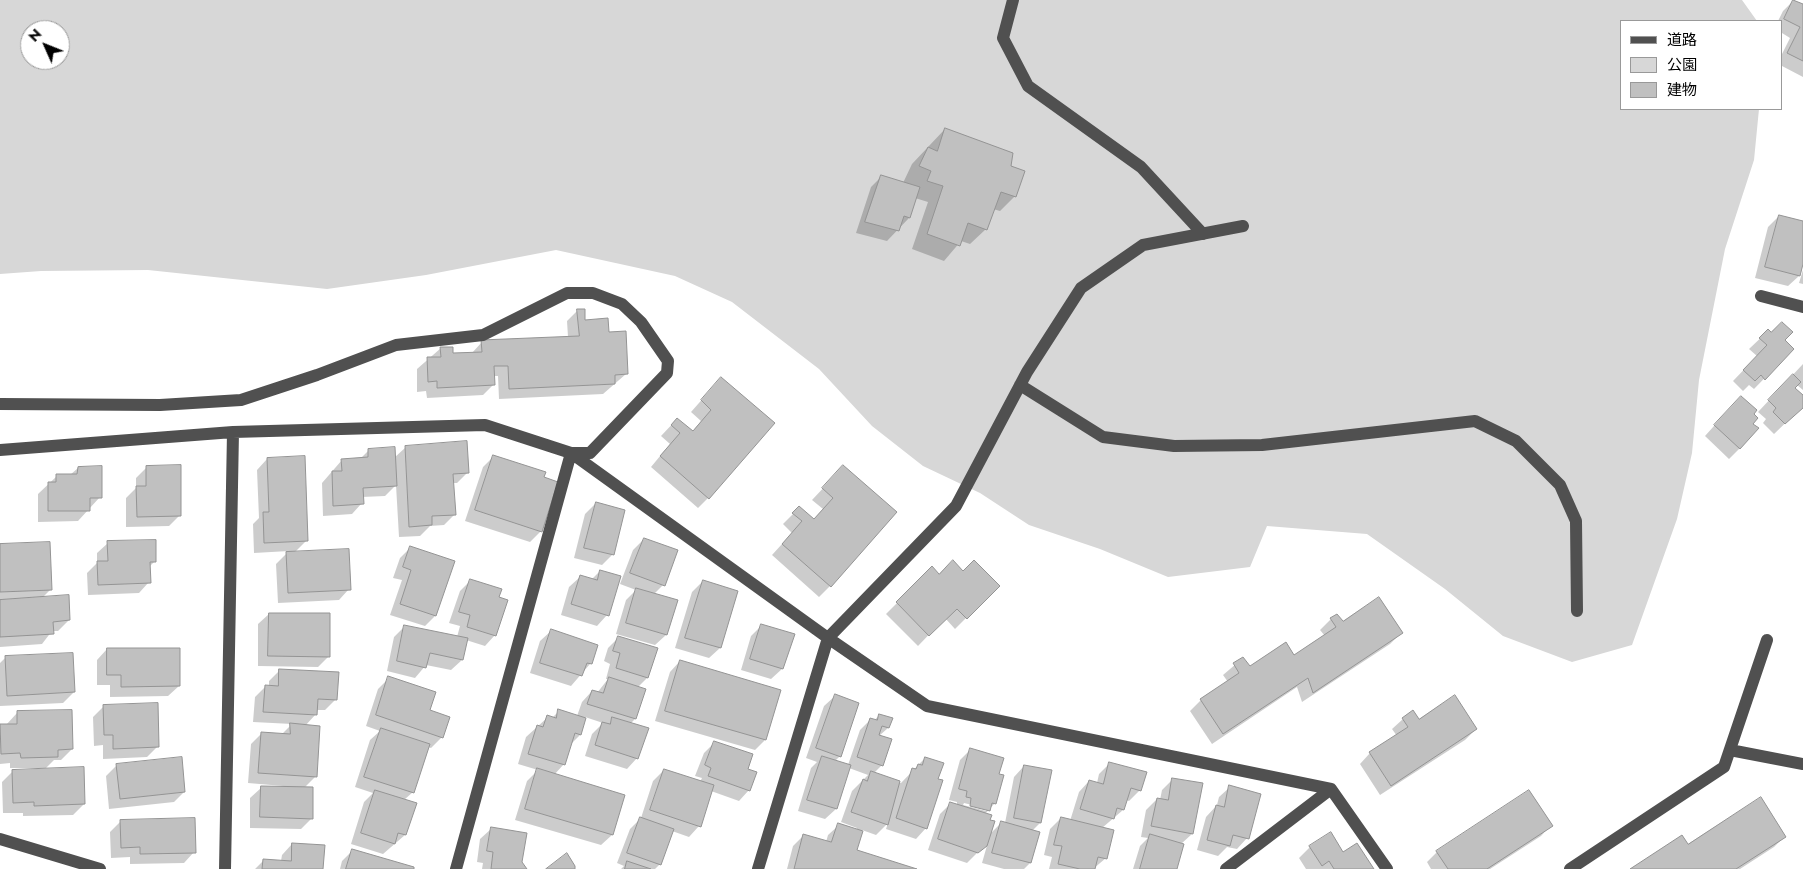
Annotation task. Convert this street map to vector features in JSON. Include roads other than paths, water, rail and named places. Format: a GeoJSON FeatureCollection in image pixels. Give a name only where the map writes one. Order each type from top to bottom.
{"type":"FeatureCollection","features":[{"type":"Feature","properties":{"kind":"street"},"geometry":{"type":"LineString","coordinates":[[1013,0],[1003,38],[1028,86],[1141,167],[1203,234]]}},
{"type":"Feature","properties":{"kind":"street"},"geometry":{"type":"LineString","coordinates":[[758,869],[828,638],[956,506],[1020,384],[1081,288],[1144,245],[1243,226]]}},
{"type":"Feature","properties":{"kind":"street"},"geometry":{"type":"LineString","coordinates":[[0,404],[160,405],[241,400],[317,375],[396,345],[483,335],[567,293],[593,293],[622,304],[642,322],[668,361],[667,373],[590,454],[571,453],[486,425],[232,432],[0,450]]}},
{"type":"Feature","properties":{"kind":"street"},"geometry":{"type":"LineString","coordinates":[[1761,296],[1803,308]]}},
{"type":"Feature","properties":{"kind":"street"},"geometry":{"type":"LineString","coordinates":[[1020,384],[1103,437],[1174,446],[1262,445],[1475,421],[1516,441],[1560,484],[1576,521],[1577,611]]}},
{"type":"Feature","properties":{"kind":"street"},"geometry":{"type":"LineString","coordinates":[[225,869],[232,432]]}},
{"type":"Feature","properties":{"kind":"street"},"geometry":{"type":"LineString","coordinates":[[571,453],[828,638],[927,706],[1331,789],[1387,869]]}},
{"type":"Feature","properties":{"kind":"street"},"geometry":{"type":"LineString","coordinates":[[456,869],[571,453]]}},
{"type":"Feature","properties":{"kind":"street"},"geometry":{"type":"LineString","coordinates":[[1570,869],[1724,767],[1767,640]]}},
{"type":"Feature","properties":{"kind":"street"},"geometry":{"type":"LineString","coordinates":[[1730,750],[1803,764]]}},
{"type":"Feature","properties":{"kind":"street"},"geometry":{"type":"LineString","coordinates":[[1226,869],[1331,789]]}},
{"type":"Feature","properties":{"kind":"street"},"geometry":{"type":"LineString","coordinates":[[0,839],[100,869]]}}]}
